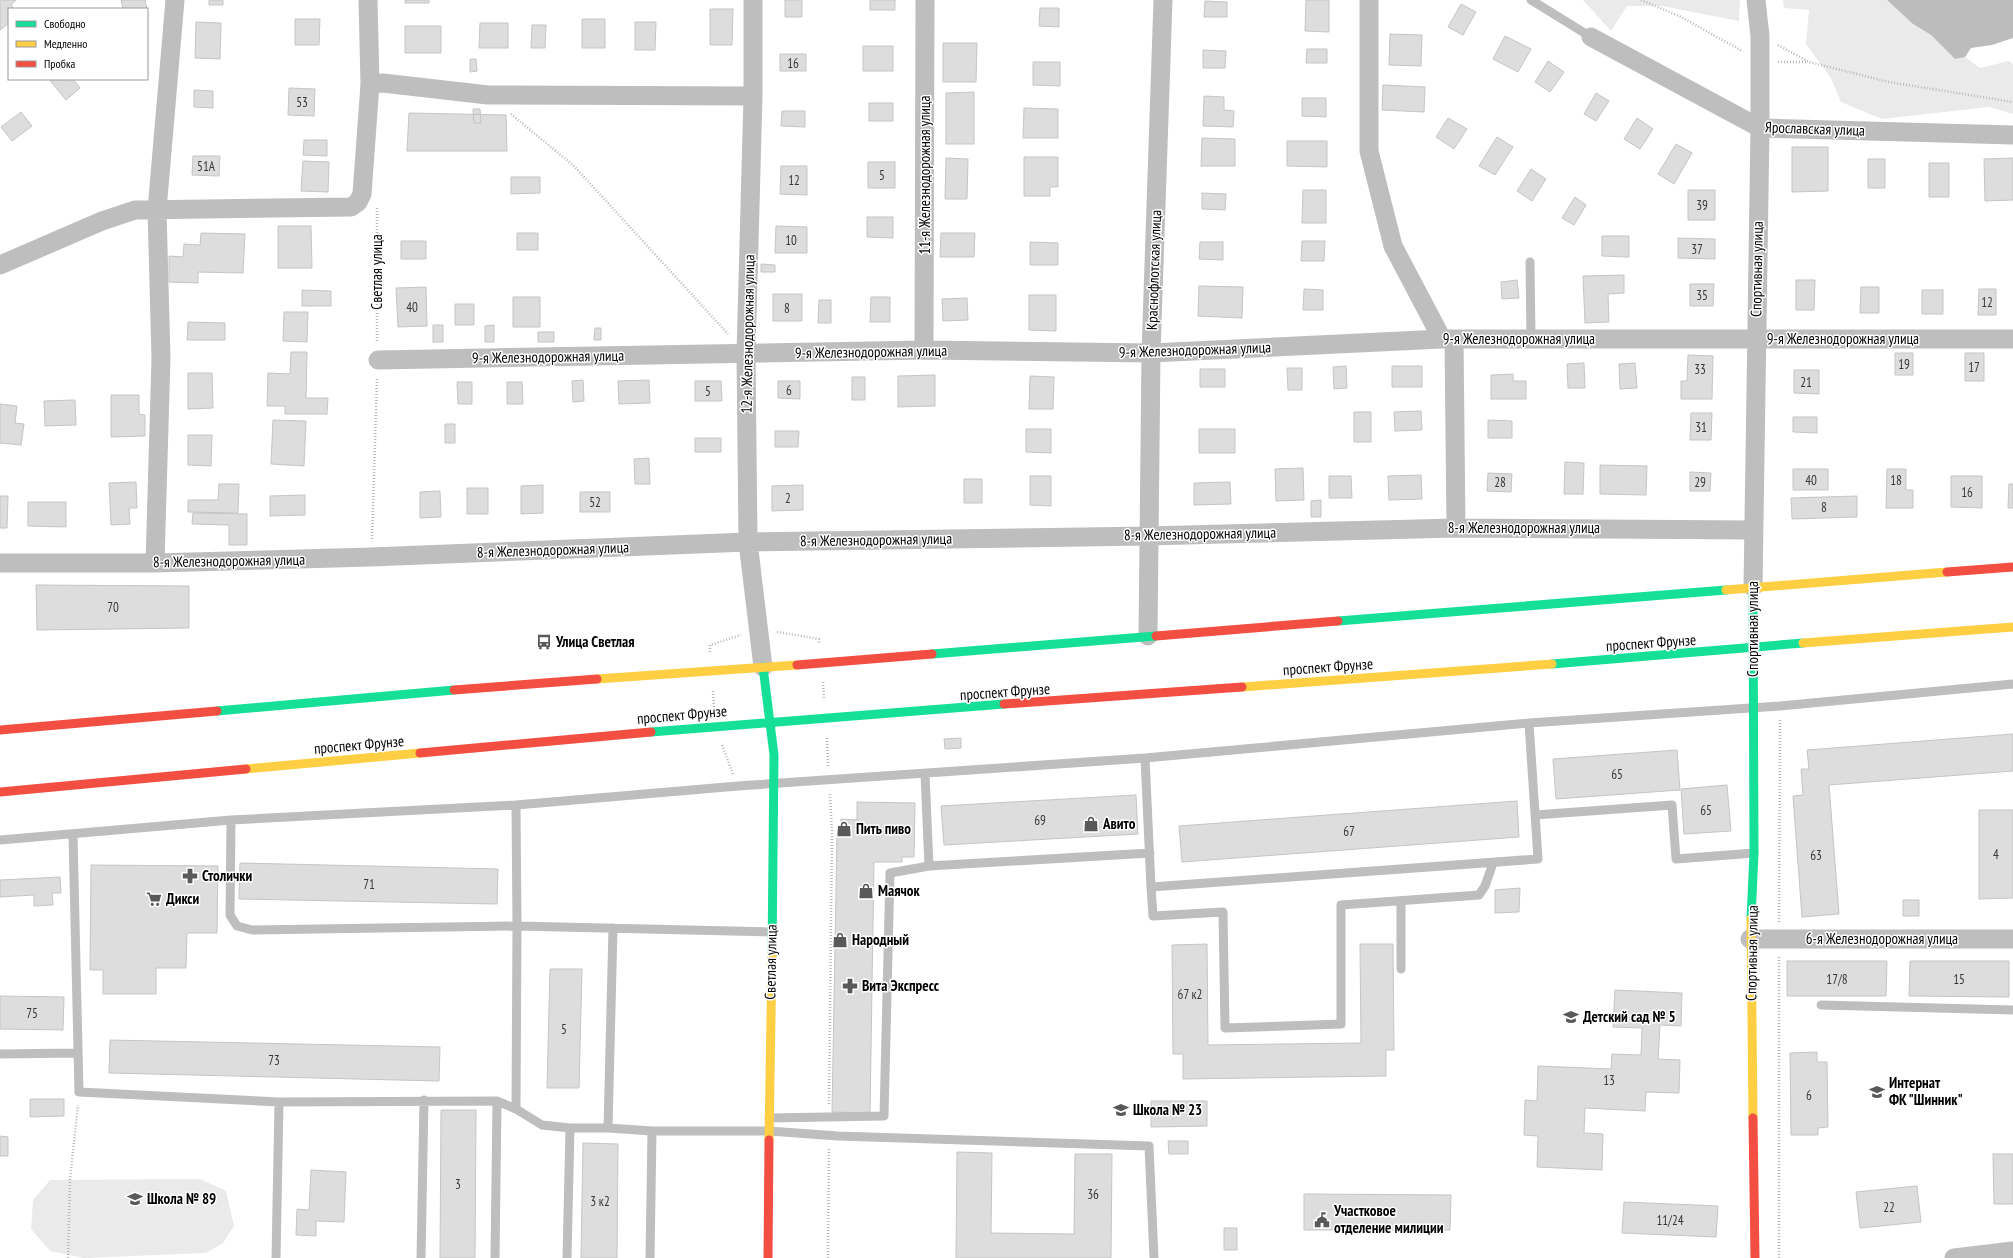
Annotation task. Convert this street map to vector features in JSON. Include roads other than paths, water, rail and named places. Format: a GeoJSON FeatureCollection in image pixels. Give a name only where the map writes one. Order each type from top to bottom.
{"type":"FeatureCollection","features":[{"type":"Feature","properties":{"kind":"main road"},"geometry":{"type":"LineString","coordinates":[[0,730],[551,682],[821,663],[2013,567]]}},
{"type":"Feature","properties":{"kind":"main road","name":"Спортивная улица"},"geometry":{"type":"LineString","coordinates":[[1753,587],[1752,648],[1754,708],[1754,853],[1750,939],[1755,1258]]}},
{"type":"Feature","properties":{"kind":"main road","name":"проспект Фрунзе"},"geometry":{"type":"LineString","coordinates":[[0,792],[694,728],[2013,627]]}},
{"type":"Feature","properties":{"kind":"main road","name":"Светлая улица"},"geometry":{"type":"LineString","coordinates":[[763,667],[774,755],[768,1258]]}},
{"type":"Feature","properties":{"kind":"street"},"geometry":{"type":"LineString","coordinates":[[155,563],[161,358],[157,210],[175,0]]}},
{"type":"Feature","properties":{"kind":"street"},"geometry":{"type":"LineString","coordinates":[[3,264],[120,214],[135,210],[351,207],[358,202],[362,194],[377,83],[368,0]]}},
{"type":"Feature","properties":{"kind":"street","name":"12-я Железнодорожная улица"},"geometry":{"type":"LineString","coordinates":[[753,0],[753,96],[746,354],[748,542],[763,667]]}},
{"type":"Feature","properties":{"kind":"street","name":"11-я Железнодорожная улица"},"geometry":{"type":"LineString","coordinates":[[924,350],[925,0]]}},
{"type":"Feature","properties":{"kind":"street","name":"Краснофлотская улица"},"geometry":{"type":"LineString","coordinates":[[1148,636],[1151,353],[1163,0]]}},
{"type":"Feature","properties":{"kind":"street"},"geometry":{"type":"LineString","coordinates":[[1369,0],[1369,151],[1393,246],[1448,339],[1456,528]]}},
{"type":"Feature","properties":{"kind":"street","name":"Спортивная улица"},"geometry":{"type":"LineString","coordinates":[[1753,587],[1760,128],[1760,36],[1756,0]]}},
{"type":"Feature","properties":{"kind":"street","name":"Ярославская улица"},"geometry":{"type":"LineString","coordinates":[[1591,37],[1760,128],[2013,135]]}},
{"type":"Feature","properties":{"kind":"street"},"geometry":{"type":"LineString","coordinates":[[377,83],[488,95],[753,96]]}},
{"type":"Feature","properties":{"kind":"street","name":"9-я Железнодорожная улица"},"geometry":{"type":"LineString","coordinates":[[378,360],[924,350],[1151,353],[1448,339],[2013,339]]}},
{"type":"Feature","properties":{"kind":"street","name":"8-я Железнодорожная улица"},"geometry":{"type":"LineString","coordinates":[[0,563],[155,563],[371,557],[748,542],[1148,536],[1456,528],[1753,530]]}},
{"type":"Feature","properties":{"kind":"street","name":"6-я Железнодорожная улица"},"geometry":{"type":"LineString","coordinates":[[1750,939],[2013,938]]}},
{"type":"Feature","properties":{"kind":"street"},"geometry":{"type":"LineString","coordinates":[[1954,1258],[2013,1251]]}},
{"type":"Feature","properties":{"kind":"lane"},"geometry":{"type":"LineString","coordinates":[[1531,0],[1591,37]]}},
{"type":"Feature","properties":{"kind":"lane"},"geometry":{"type":"LineString","coordinates":[[1530,262],[1531,339]]}},
{"type":"Feature","properties":{"kind":"lane"},"geometry":{"type":"LineString","coordinates":[[0,840],[73,835],[231,820],[516,805],[773,784],[1145,758],[1529,723],[1780,706],[2013,684]]}},
{"type":"Feature","properties":{"kind":"lane"},"geometry":{"type":"LineString","coordinates":[[1151,887],[1538,859],[1529,723]]}},
{"type":"Feature","properties":{"kind":"lane"},"geometry":{"type":"LineString","coordinates":[[1145,758],[1153,916],[1223,912],[1225,1028],[1341,1024],[1341,905],[1479,895],[1485,886],[1493,863]]}},
{"type":"Feature","properties":{"kind":"lane"},"geometry":{"type":"LineString","coordinates":[[925,774],[929,866]]}},
{"type":"Feature","properties":{"kind":"lane"},"geometry":{"type":"LineString","coordinates":[[516,805],[516,1109]]}},
{"type":"Feature","properties":{"kind":"lane"},"geometry":{"type":"LineString","coordinates":[[1535,815],[1672,805],[1676,859],[1754,853]]}},
{"type":"Feature","properties":{"kind":"lane"},"geometry":{"type":"LineString","coordinates":[[231,820],[230,915],[237,926],[252,930],[517,926],[771,932]]}},
{"type":"Feature","properties":{"kind":"lane"},"geometry":{"type":"LineString","coordinates":[[73,835],[76,1053],[79,1092],[279,1102],[497,1100],[516,1109],[542,1125],[570,1128],[608,1128],[652,1131],[769,1131],[829,1135],[1149,1146],[1154,1258]]}},
{"type":"Feature","properties":{"kind":"lane"},"geometry":{"type":"LineString","coordinates":[[769,1118],[884,1116],[890,872],[929,866],[1150,853]]}},
{"type":"Feature","properties":{"kind":"lane"},"geometry":{"type":"LineString","coordinates":[[1401,901],[1401,969]]}},
{"type":"Feature","properties":{"kind":"lane"},"geometry":{"type":"LineString","coordinates":[[608,1128],[613,928]]}},
{"type":"Feature","properties":{"kind":"lane"},"geometry":{"type":"LineString","coordinates":[[1820,1005],[2013,1010]]}},
{"type":"Feature","properties":{"kind":"lane"},"geometry":{"type":"LineString","coordinates":[[0,1054],[76,1053]]}},
{"type":"Feature","properties":{"kind":"lane"},"geometry":{"type":"LineString","coordinates":[[421,1258],[424,1100]]}},
{"type":"Feature","properties":{"kind":"lane"},"geometry":{"type":"LineString","coordinates":[[495,1258],[497,1100]]}},
{"type":"Feature","properties":{"kind":"lane"},"geometry":{"type":"LineString","coordinates":[[276,1258],[279,1102]]}},
{"type":"Feature","properties":{"kind":"lane"},"geometry":{"type":"LineString","coordinates":[[567,1258],[570,1128]]}},
{"type":"Feature","properties":{"kind":"lane"},"geometry":{"type":"LineString","coordinates":[[650,1258],[652,1131]]}},
{"type":"Feature","properties":{"kind":"place","name":"Улица Светлая"},"geometry":{"type":"Point","coordinates":[544,642]}},
{"type":"Feature","properties":{"kind":"place","name":"Авито"},"geometry":{"type":"Point","coordinates":[1091,824]}},
{"type":"Feature","properties":{"kind":"place","name":"Пить пиво"},"geometry":{"type":"Point","coordinates":[844,829]}},
{"type":"Feature","properties":{"kind":"place","name":"Столички"},"geometry":{"type":"Point","coordinates":[190,876]}},
{"type":"Feature","properties":{"kind":"place","name":"Маячок"},"geometry":{"type":"Point","coordinates":[866,891]}},
{"type":"Feature","properties":{"kind":"place","name":"Дикси"},"geometry":{"type":"Point","coordinates":[154,899]}},
{"type":"Feature","properties":{"kind":"place","name":"Народный"},"geometry":{"type":"Point","coordinates":[840,940]}},
{"type":"Feature","properties":{"kind":"place","name":"Вита Экспресс"},"geometry":{"type":"Point","coordinates":[850,986]}},
{"type":"Feature","properties":{"kind":"place","name":"Детский сад № 5"},"geometry":{"type":"Point","coordinates":[1571,1017]}},
{"type":"Feature","properties":{"kind":"place","name":"Интернат ФК \"Шинник\""},"geometry":{"type":"Point","coordinates":[1877,1092]}},
{"type":"Feature","properties":{"kind":"place","name":"Школа № 23"},"geometry":{"type":"Point","coordinates":[1121,1110]}},
{"type":"Feature","properties":{"kind":"place","name":"Школа № 89"},"geometry":{"type":"Point","coordinates":[135,1199]}},
{"type":"Feature","properties":{"kind":"place","name":"Участковое отделение милиции"},"geometry":{"type":"Point","coordinates":[1322,1220]}}]}
